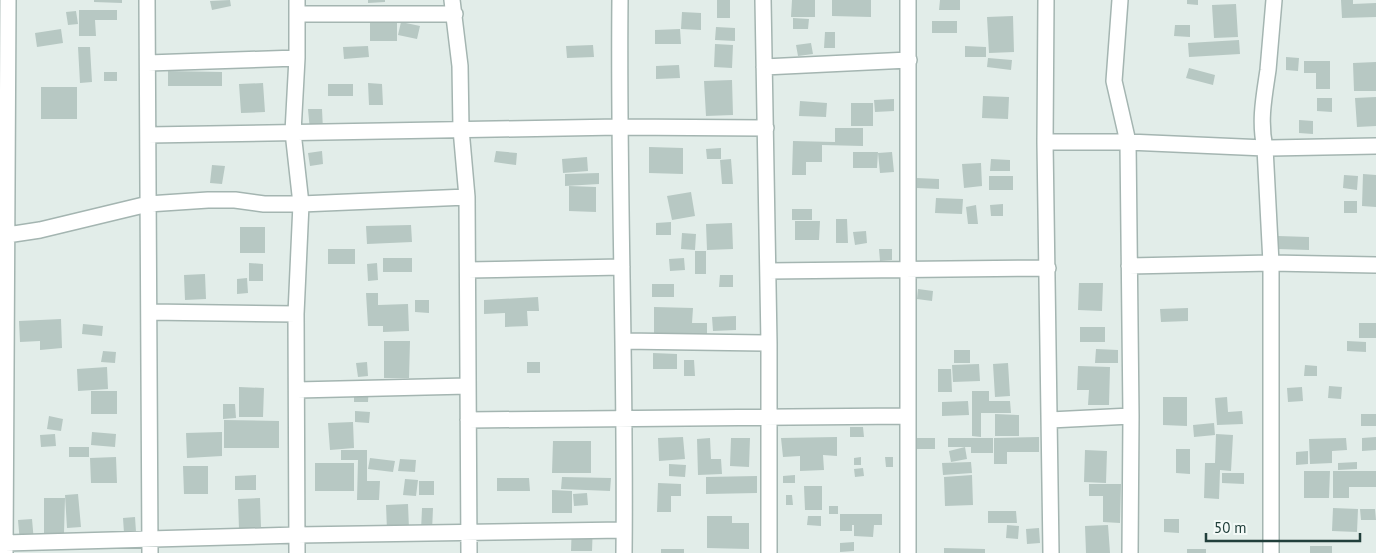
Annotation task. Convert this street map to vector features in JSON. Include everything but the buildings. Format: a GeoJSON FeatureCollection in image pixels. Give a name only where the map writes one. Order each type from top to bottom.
{"type":"FeatureCollection","features":[{"type":"Feature","properties":{"kind":"street"},"geometry":{"type":"LineString","coordinates":[[8,0],[4,22],[3,506],[5,548],[150,546],[297,536],[624,530]]}},
{"type":"Feature","properties":{"kind":"street"},"geometry":{"type":"LineString","coordinates":[[147,0],[150,546]]}},
{"type":"Feature","properties":{"kind":"street"},"geometry":{"type":"LineString","coordinates":[[620,0],[619,127],[624,419],[624,553]]}},
{"type":"Feature","properties":{"kind":"street"},"geometry":{"type":"LineString","coordinates":[[763,0],[769,343],[769,553]]}},
{"type":"Feature","properties":{"kind":"street"},"geometry":{"type":"LineString","coordinates":[[908,0],[908,553]]}},
{"type":"Feature","properties":{"kind":"street"},"geometry":{"type":"LineString","coordinates":[[1046,0],[1045,142],[1051,553]]}},
{"type":"Feature","properties":{"kind":"street"},"geometry":{"type":"LineString","coordinates":[[1120,0],[1114,81],[1128,142],[1131,416],[1130,553]]}},
{"type":"Feature","properties":{"kind":"street"},"geometry":{"type":"LineString","coordinates":[[1271,553],[1271,263],[1265,148],[1262,134],[1262,100],[1268,72],[1274,0]]}},
{"type":"Feature","properties":{"kind":"street"},"geometry":{"type":"LineString","coordinates":[[297,553],[296,314],[301,204],[293,132],[297,58],[297,7],[453,7],[460,66],[461,129],[467,198],[469,553]]}},
{"type":"Feature","properties":{"kind":"street"},"geometry":{"type":"LineString","coordinates":[[148,63],[297,58]]}},
{"type":"Feature","properties":{"kind":"street"},"geometry":{"type":"LineString","coordinates":[[764,67],[909,60]]}},
{"type":"Feature","properties":{"kind":"street"},"geometry":{"type":"LineString","coordinates":[[148,135],[619,127],[766,128]]}},
{"type":"Feature","properties":{"kind":"street"},"geometry":{"type":"LineString","coordinates":[[1045,142],[1128,142],[1265,148],[1376,146]]}},
{"type":"Feature","properties":{"kind":"street"},"geometry":{"type":"LineString","coordinates":[[4,236],[40,230],[148,204],[208,200],[235,200],[264,204],[301,204],[467,198]]}},
{"type":"Feature","properties":{"kind":"street"},"geometry":{"type":"LineString","coordinates":[[1129,266],[1271,263],[1376,265]]}},
{"type":"Feature","properties":{"kind":"street"},"geometry":{"type":"LineString","coordinates":[[468,270],[622,266]]}},
{"type":"Feature","properties":{"kind":"street"},"geometry":{"type":"LineString","coordinates":[[768,271],[1048,268]]}},
{"type":"Feature","properties":{"kind":"street"},"geometry":{"type":"LineString","coordinates":[[149,312],[296,314]]}},
{"type":"Feature","properties":{"kind":"street"},"geometry":{"type":"LineString","coordinates":[[623,341],[769,343]]}},
{"type":"Feature","properties":{"kind":"street"},"geometry":{"type":"LineString","coordinates":[[297,390],[468,386]]}},
{"type":"Feature","properties":{"kind":"street"},"geometry":{"type":"LineString","coordinates":[[468,420],[907,416]]}},
{"type":"Feature","properties":{"kind":"street"},"geometry":{"type":"LineString","coordinates":[[1050,420],[1131,416]]}}]}
